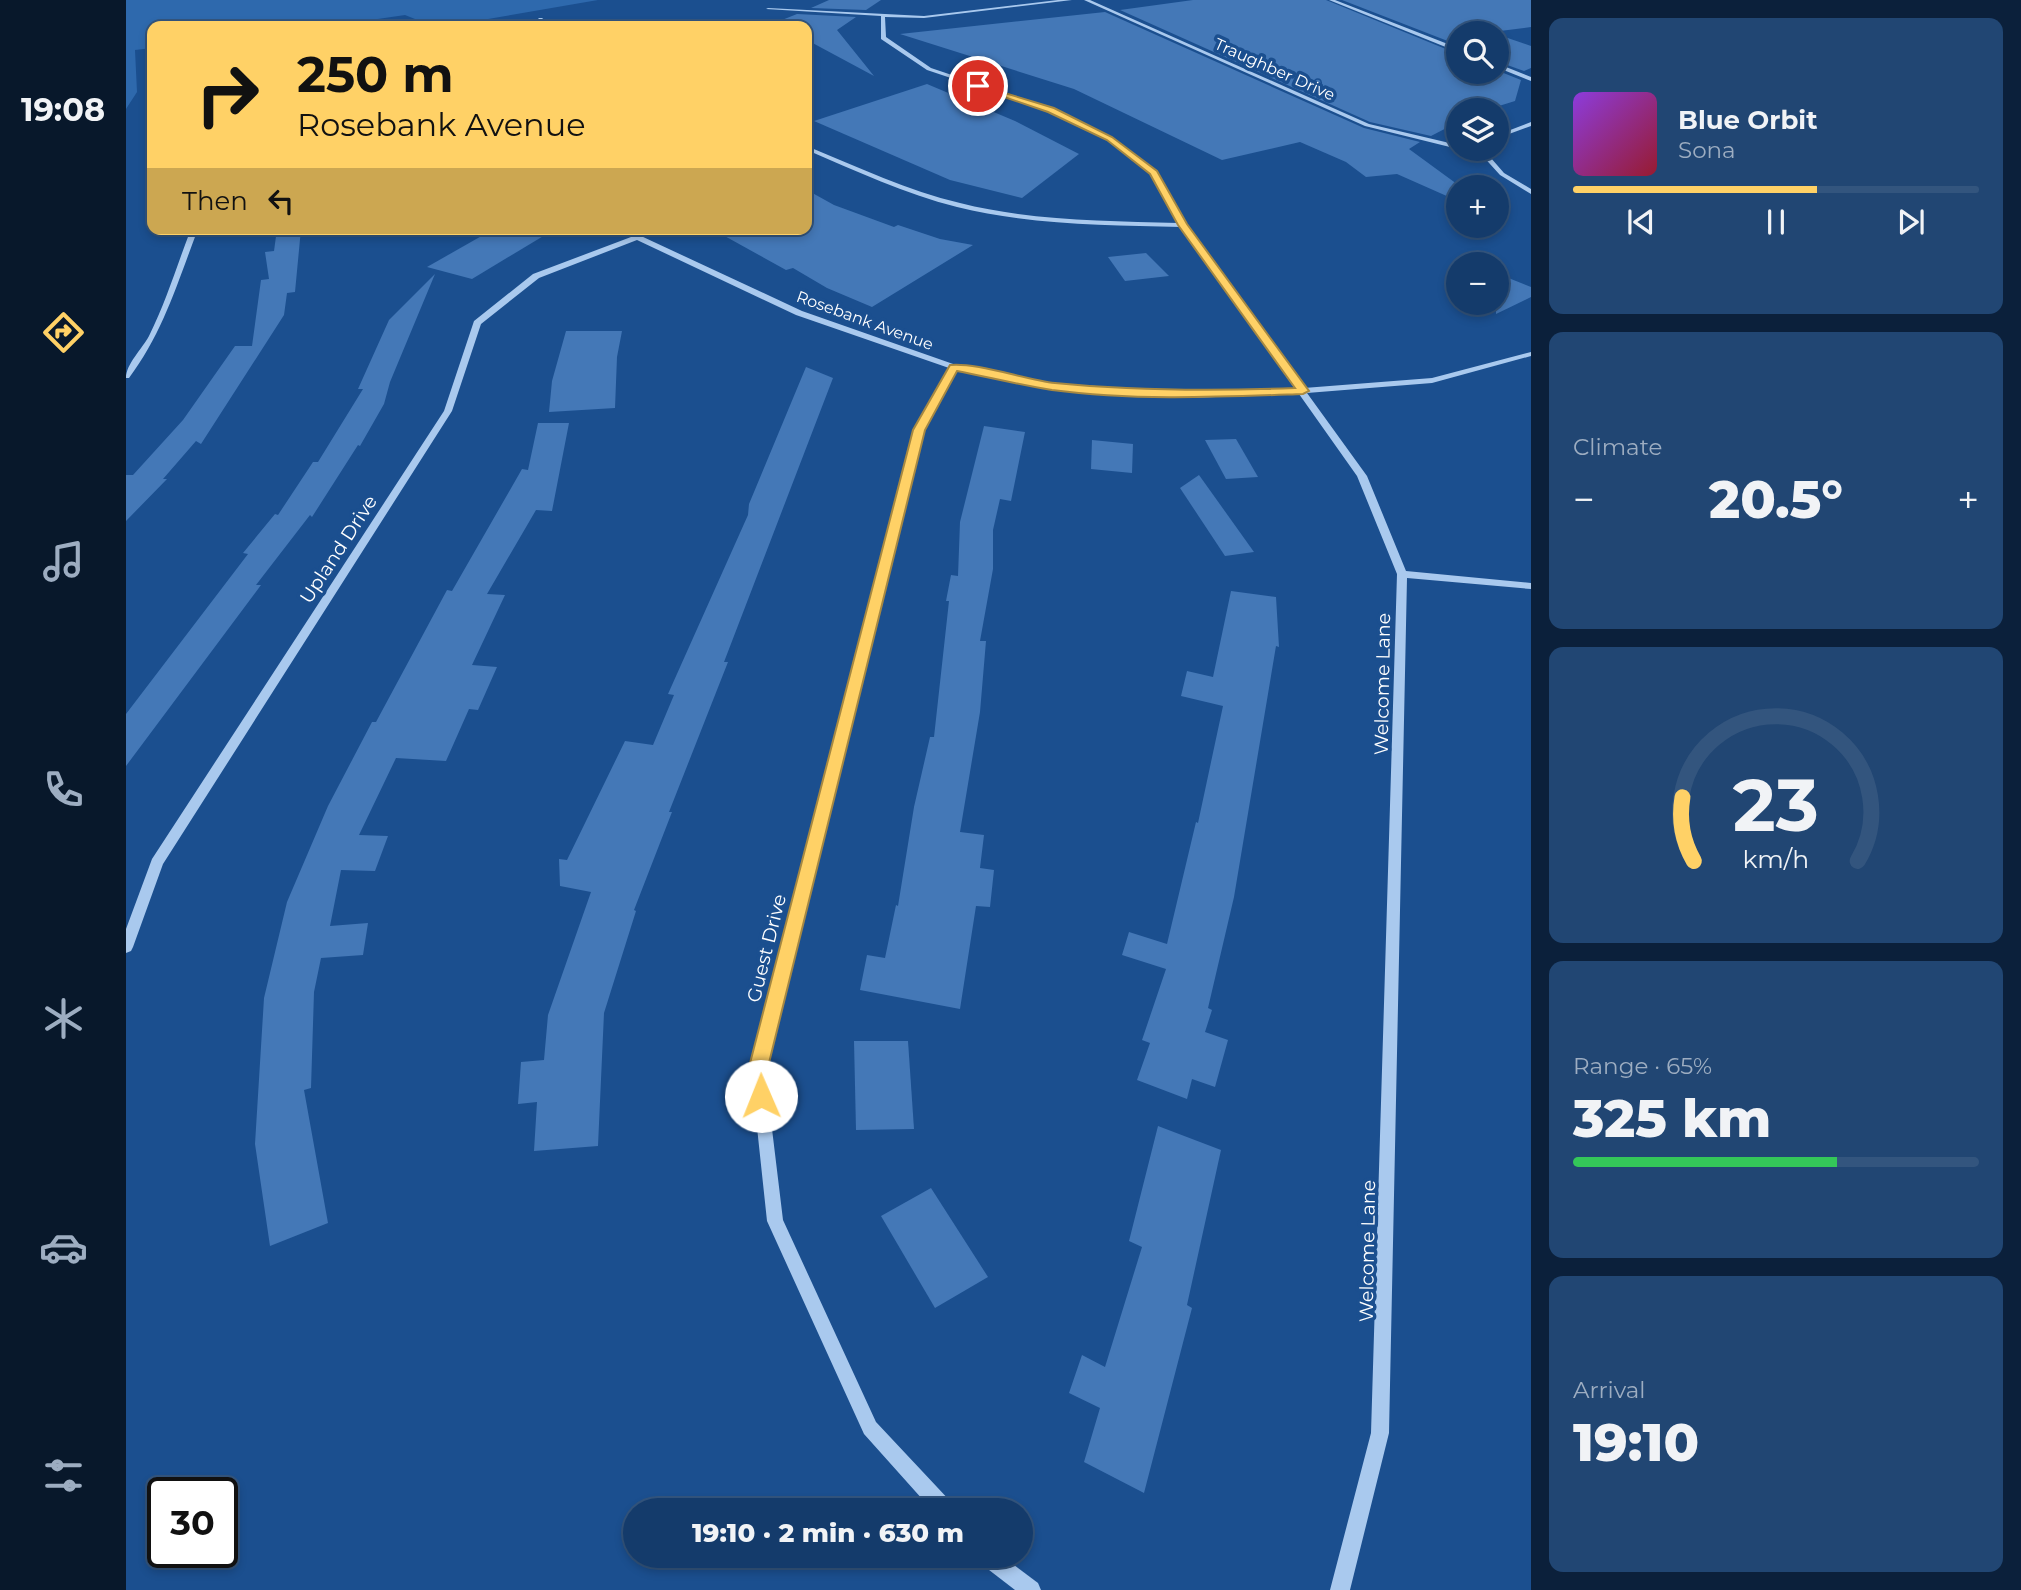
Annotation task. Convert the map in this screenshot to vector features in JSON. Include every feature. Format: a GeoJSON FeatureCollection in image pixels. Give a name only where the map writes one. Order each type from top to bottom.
{"type":"FeatureCollection","features":[{"type":"Feature","properties":{"kind":"street"},"geometry":{"type":"LineString","coordinates":[[768,9],[923,17],[1070,0]]}},
{"type":"Feature","properties":{"kind":"street","name":"Traughber Drive"},"geometry":{"type":"LineString","coordinates":[[1086,0],[1367,125],[1446,144]]}},
{"type":"Feature","properties":{"kind":"street"},"geometry":{"type":"LineString","coordinates":[[1331,0],[1446,45]]}},
{"type":"Feature","properties":{"kind":"street","name":"Welcome Lane"},"geometry":{"type":"LineString","coordinates":[[883,16],[883,38],[929,69],[1051,110],[1109,138],[1154,173],[1183,225],[1362,476],[1402,574],[1380,1433],[1340,1590]]}},
{"type":"Feature","properties":{"kind":"street"},"geometry":{"type":"LineString","coordinates":[[1509,70],[1531,79]]}},
{"type":"Feature","properties":{"kind":"street"},"geometry":{"type":"LineString","coordinates":[[1509,132],[1531,124]]}},
{"type":"Feature","properties":{"kind":"street"},"geometry":{"type":"LineString","coordinates":[[812,150],[918,193],[984,211],[1066,222],[1183,225]]}},
{"type":"Feature","properties":{"kind":"street"},"geometry":{"type":"LineString","coordinates":[[1492,161],[1502,174],[1531,192]]}},
{"type":"Feature","properties":{"kind":"street"},"geometry":{"type":"LineString","coordinates":[[126,376],[138,362],[167,311],[193,235]]}},
{"type":"Feature","properties":{"kind":"street","name":"Rosebank Avenue"},"geometry":{"type":"LineString","coordinates":[[633,235],[799,313],[954,367],[1051,386],[1187,395],[1303,391],[1432,380],[1531,354]]}},
{"type":"Feature","properties":{"kind":"street","name":"Upland Drive"},"geometry":{"type":"LineString","coordinates":[[126,947],[157,863],[448,411],[477,323],[536,276],[637,237]]}},
{"type":"Feature","properties":{"kind":"street","name":"Guest Drive"},"geometry":{"type":"LineString","coordinates":[[934,1498],[870,1428],[775,1222],[758,1071],[919,430],[954,367]]}},
{"type":"Feature","properties":{"kind":"street"},"geometry":{"type":"LineString","coordinates":[[1402,574],[1531,586]]}},
{"type":"Feature","properties":{"kind":"street"},"geometry":{"type":"LineString","coordinates":[[1003,1568],[1031,1590]]}},
{"type":"Feature","properties":{"kind":"shaded area"},"geometry":{"type":"Polygon","coordinates":[[[126,0],[598,0],[476,21],[420,21],[405,15],[364,21],[147,21],[147,49],[135,50],[137,92],[126,109],[126,0]]]}},
{"type":"Feature","properties":{"kind":"building"},"geometry":{"type":"Polygon","coordinates":[[[829,0],[881,0],[866,10],[811,8],[829,0]]]}},
{"type":"Feature","properties":{"kind":"building"},"geometry":{"type":"Polygon","coordinates":[[[1193,0],[1326,0],[1446,49],[1446,84],[1509,84],[1509,75],[1521,80],[1515,101],[1509,103],[1509,98],[1446,98],[1446,128],[1431,136],[1370,122],[1120,10],[1193,0]]]}},
{"type":"Feature","properties":{"kind":"building"},"geometry":{"type":"Polygon","coordinates":[[[1342,0],[1531,0],[1531,27],[1509,30],[1509,21],[1446,21],[1446,40],[1342,0]]]}},
{"type":"Feature","properties":{"kind":"building"},"geometry":{"type":"Polygon","coordinates":[[[1105,12],[1364,128],[1420,142],[1409,149],[1446,176],[1446,196],[1397,174],[1366,177],[1346,162],[1300,142],[1222,160],[1074,89],[900,34],[1105,12]]]}},
{"type":"Feature","properties":{"kind":"building"},"geometry":{"type":"Polygon","coordinates":[[[797,14],[856,17],[837,30],[874,76],[812,43],[812,21],[780,21],[797,14]]]}},
{"type":"Feature","properties":{"kind":"building"},"geometry":{"type":"Polygon","coordinates":[[[1509,38],[1531,46],[1531,68],[1524,71],[1509,66],[1509,38]]]}},
{"type":"Feature","properties":{"kind":"building"},"geometry":{"type":"Polygon","coordinates":[[[927,84],[1015,121],[1079,154],[1022,198],[950,180],[814,121],[927,84]]]}},
{"type":"Feature","properties":{"kind":"building"},"geometry":{"type":"Polygon","coordinates":[[[812,193],[834,205],[894,227],[898,225],[940,239],[973,245],[872,307],[827,288],[793,268],[786,270],[723,235],[812,235],[812,193]]]}},
{"type":"Feature","properties":{"kind":"building"},"geometry":{"type":"Polygon","coordinates":[[[276,235],[300,235],[295,292],[287,293],[284,315],[201,444],[196,441],[163,479],[167,479],[126,521],[126,475],[133,475],[183,420],[235,346],[252,346],[261,280],[269,279],[265,252],[274,251],[276,235]]]}},
{"type":"Feature","properties":{"kind":"building"},"geometry":{"type":"Polygon","coordinates":[[[483,235],[545,235],[472,279],[427,267],[483,235]]]}},
{"type":"Feature","properties":{"kind":"building"},"geometry":{"type":"Polygon","coordinates":[[[1146,253],[1169,276],[1125,281],[1108,257],[1146,253]]]}},
{"type":"Feature","properties":{"kind":"building"},"geometry":{"type":"Polygon","coordinates":[[[435,274],[390,382],[384,404],[360,446],[358,445],[312,517],[310,515],[256,585],[261,585],[126,766],[126,714],[248,554],[243,553],[275,514],[278,515],[313,462],[318,462],[363,389],[358,389],[389,320],[435,274]]]}},
{"type":"Feature","properties":{"kind":"building"},"geometry":{"type":"Polygon","coordinates":[[[1509,278],[1531,287],[1531,297],[1509,308],[1509,278]]]}},
{"type":"Feature","properties":{"kind":"building"},"geometry":{"type":"Polygon","coordinates":[[[566,331],[622,331],[617,357],[615,408],[549,412],[552,381],[566,331]]]}},
{"type":"Feature","properties":{"kind":"building"},"geometry":{"type":"Polygon","coordinates":[[[806,367],[833,378],[724,662],[728,662],[634,910],[636,911],[604,1013],[598,1146],[534,1151],[537,1102],[518,1104],[521,1062],[544,1060],[548,1015],[591,892],[560,886],[559,859],[567,860],[625,741],[653,745],[674,695],[668,694],[748,515],[749,504],[806,367]]]}},
{"type":"Feature","properties":{"kind":"building"},"geometry":{"type":"Polygon","coordinates":[[[538,423],[569,423],[552,511],[536,510],[487,594],[505,595],[472,665],[497,667],[478,710],[469,709],[446,761],[396,758],[359,835],[388,836],[375,871],[341,870],[330,926],[368,923],[363,955],[321,958],[314,992],[311,1088],[304,1090],[328,1223],[270,1246],[255,1144],[264,998],[287,902],[328,806],[372,722],[376,722],[447,590],[452,591],[522,469],[528,470],[538,423]]]}},
{"type":"Feature","properties":{"kind":"building"},"geometry":{"type":"Polygon","coordinates":[[[984,426],[1025,432],[1011,501],[1000,499],[993,530],[993,569],[980,641],[986,641],[980,712],[960,832],[984,835],[980,868],[994,870],[990,907],[976,906],[960,1009],[860,990],[867,955],[885,958],[896,905],[898,906],[914,807],[930,737],[934,737],[949,601],[946,601],[951,575],[958,576],[960,522],[984,426]]]}},
{"type":"Feature","properties":{"kind":"building"},"geometry":{"type":"Polygon","coordinates":[[[1236,439],[1258,477],[1226,479],[1205,440],[1236,439]]]}},
{"type":"Feature","properties":{"kind":"building"},"geometry":{"type":"Polygon","coordinates":[[[1092,440],[1133,444],[1132,473],[1091,469],[1092,440]]]}},
{"type":"Feature","properties":{"kind":"building"},"geometry":{"type":"Polygon","coordinates":[[[1199,475],[1254,552],[1225,556],[1180,488],[1199,475]]]}},
{"type":"Feature","properties":{"kind":"building"},"geometry":{"type":"Polygon","coordinates":[[[1231,591],[1276,597],[1279,647],[1276,646],[1234,897],[1208,1008],[1212,1010],[1205,1032],[1228,1040],[1215,1087],[1192,1079],[1187,1099],[1137,1080],[1150,1043],[1142,1040],[1166,969],[1122,955],[1129,932],[1167,944],[1196,822],[1198,823],[1223,706],[1181,696],[1187,671],[1213,677],[1231,591]]]}},
{"type":"Feature","properties":{"kind":"building"},"geometry":{"type":"Polygon","coordinates":[[[854,1041],[908,1041],[914,1129],[856,1130],[854,1041]]]}},
{"type":"Feature","properties":{"kind":"building"},"geometry":{"type":"Polygon","coordinates":[[[1158,1126],[1221,1150],[1187,1305],[1192,1308],[1144,1493],[1084,1462],[1100,1408],[1069,1393],[1082,1355],[1105,1367],[1142,1247],[1129,1241],[1158,1126]]]}},
{"type":"Feature","properties":{"kind":"building"},"geometry":{"type":"Polygon","coordinates":[[[931,1188],[988,1277],[935,1308],[881,1216],[931,1188]]]}},
{"type":"Feature","properties":{"kind":"route"},"geometry":{"type":"LineString","coordinates":[[761,1096],[758,1071],[919,430],[954,367],[1051,386],[1123,392],[1187,395],[1303,391],[1183,225],[1154,173],[1109,138],[1051,110],[978,86]]}}]}
